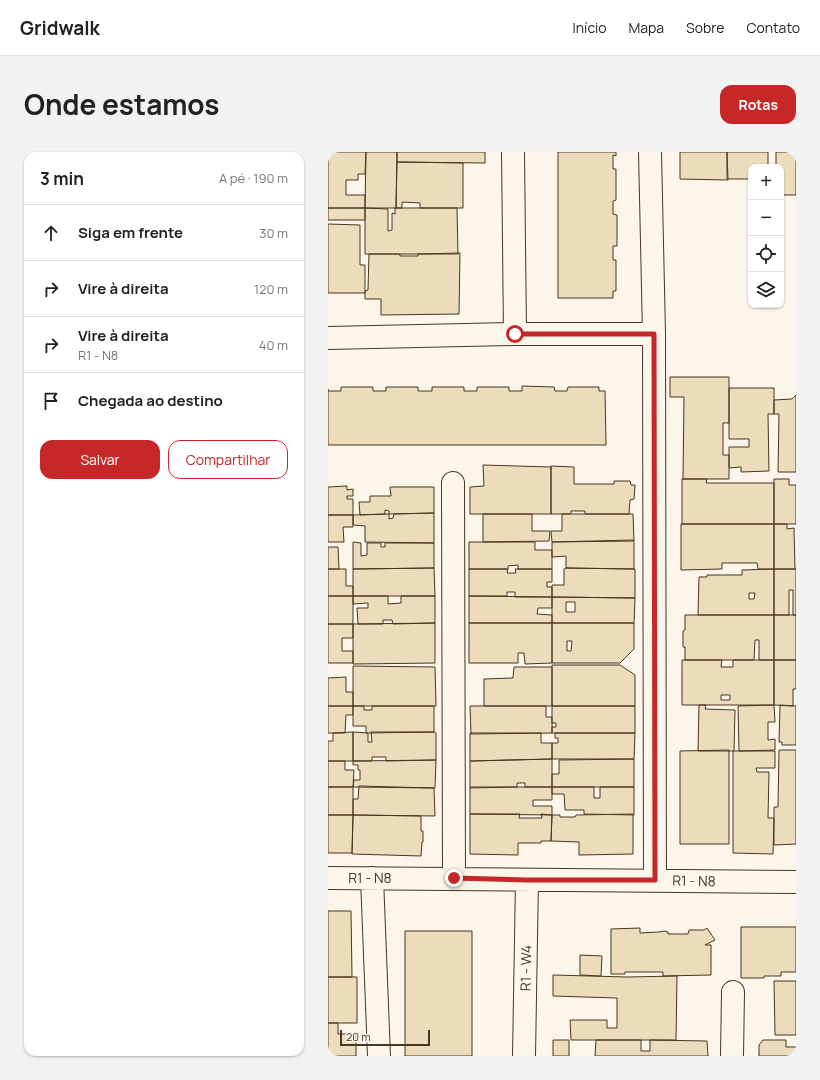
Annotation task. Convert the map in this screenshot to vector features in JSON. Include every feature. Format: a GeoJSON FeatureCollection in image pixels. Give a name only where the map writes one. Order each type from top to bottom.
{"type":"FeatureCollection","features":[{"type":"Feature","properties":{"kind":"street"},"geometry":{"type":"LineString","coordinates":[[514,152],[515,334]]}},
{"type":"Feature","properties":{"kind":"street"},"geometry":{"type":"LineString","coordinates":[[650,152],[654,334],[655,880]]}},
{"type":"Feature","properties":{"kind":"street"},"geometry":{"type":"LineString","coordinates":[[328,338],[515,334],[654,334]]}},
{"type":"Feature","properties":{"kind":"street"},"geometry":{"type":"LineString","coordinates":[[453,483],[454,878]]}},
{"type":"Feature","properties":{"kind":"street","name":"R1 - N8"},"geometry":{"type":"LineString","coordinates":[[328,878],[796,882]]}},
{"type":"Feature","properties":{"kind":"street"},"geometry":{"type":"LineString","coordinates":[[372,878],[379,1056]]}},
{"type":"Feature","properties":{"kind":"street","name":"R1 - W4"},"geometry":{"type":"LineString","coordinates":[[524,1056],[527,880]]}},
{"type":"Feature","properties":{"kind":"street"},"geometry":{"type":"LineString","coordinates":[[732,1056],[733,992]]}},
{"type":"Feature","properties":{"kind":"building"},"geometry":{"type":"Polygon","coordinates":[[[328,152],[366,152],[365,174],[358,174],[358,180],[346,180],[346,195],[365,195],[365,208],[328,208],[328,152]]]}},
{"type":"Feature","properties":{"kind":"building"},"geometry":{"type":"Polygon","coordinates":[[[366,152],[397,152],[396,208],[365,208],[366,152]]]}},
{"type":"Feature","properties":{"kind":"building"},"geometry":{"type":"Polygon","coordinates":[[[397,152],[485,152],[485,163],[397,162],[397,152]]]}},
{"type":"Feature","properties":{"kind":"building"},"geometry":{"type":"Polygon","coordinates":[[[558,152],[616,152],[616,156],[613,155],[613,169],[616,169],[616,200],[613,201],[613,214],[617,215],[617,246],[613,246],[613,260],[616,260],[616,291],[613,291],[613,298],[558,298],[558,152]]]}},
{"type":"Feature","properties":{"kind":"building"},"geometry":{"type":"Polygon","coordinates":[[[680,152],[727,152],[728,180],[680,179],[680,152]]]}},
{"type":"Feature","properties":{"kind":"building"},"geometry":{"type":"Polygon","coordinates":[[[727,152],[768,152],[768,164],[748,164],[748,179],[727,179],[727,152]]]}},
{"type":"Feature","properties":{"kind":"building"},"geometry":{"type":"Polygon","coordinates":[[[776,152],[796,152],[796,195],[784,195],[784,164],[776,164],[776,152]]]}},
{"type":"Feature","properties":{"kind":"building"},"geometry":{"type":"Polygon","coordinates":[[[397,162],[463,163],[463,208],[420,208],[420,203],[402,202],[402,208],[396,208],[397,162]]]}},
{"type":"Feature","properties":{"kind":"building"},"geometry":{"type":"Polygon","coordinates":[[[328,208],[365,208],[365,220],[328,220],[328,208]]]}},
{"type":"Feature","properties":{"kind":"building"},"geometry":{"type":"Polygon","coordinates":[[[365,208],[388,209],[388,231],[392,230],[392,213],[395,214],[395,208],[457,208],[458,254],[365,254],[365,208]]]}},
{"type":"Feature","properties":{"kind":"building"},"geometry":{"type":"Polygon","coordinates":[[[328,224],[360,225],[360,265],[365,265],[365,293],[328,293],[328,224]]]}},
{"type":"Feature","properties":{"kind":"building"},"geometry":{"type":"Polygon","coordinates":[[[460,253],[459,314],[381,315],[381,299],[365,299],[365,291],[368,290],[369,254],[400,254],[400,256],[418,256],[418,254],[460,253]]]}},
{"type":"Feature","properties":{"kind":"building"},"geometry":{"type":"Polygon","coordinates":[[[670,377],[729,377],[729,423],[723,423],[723,455],[729,455],[729,479],[683,479],[684,397],[670,397],[670,377]]]}},
{"type":"Feature","properties":{"kind":"building"},"geometry":{"type":"Polygon","coordinates":[[[522,386],[554,387],[555,391],[567,391],[568,387],[599,387],[599,391],[605,391],[606,445],[328,445],[328,391],[341,391],[341,387],[373,387],[373,391],[386,391],[386,387],[418,387],[418,391],[432,391],[432,387],[464,387],[464,391],[477,391],[477,387],[509,387],[509,391],[522,391],[522,386]]]}},
{"type":"Feature","properties":{"kind":"building"},"geometry":{"type":"Polygon","coordinates":[[[729,388],[774,388],[774,414],[768,414],[769,471],[741,472],[741,467],[729,468],[729,447],[749,447],[749,439],[729,439],[729,388]]]}},
{"type":"Feature","properties":{"kind":"building"},"geometry":{"type":"Polygon","coordinates":[[[796,395],[796,472],[778,472],[779,414],[774,414],[774,400],[792,399],[796,395]]]}},
{"type":"Feature","properties":{"kind":"building"},"geometry":{"type":"Polygon","coordinates":[[[483,465],[551,467],[551,514],[470,514],[470,487],[484,486],[483,465]]]}},
{"type":"Feature","properties":{"kind":"building"},"geometry":{"type":"Polygon","coordinates":[[[551,466],[574,467],[574,484],[614,484],[614,481],[630,481],[631,485],[635,485],[634,499],[630,500],[629,514],[585,514],[585,511],[571,511],[571,514],[551,514],[551,466]]]}},
{"type":"Feature","properties":{"kind":"building"},"geometry":{"type":"Polygon","coordinates":[[[682,479],[707,479],[706,483],[774,483],[774,524],[682,524],[682,479]]]}},
{"type":"Feature","properties":{"kind":"building"},"geometry":{"type":"Polygon","coordinates":[[[774,479],[789,479],[789,485],[796,485],[796,524],[774,524],[774,479]]]}},
{"type":"Feature","properties":{"kind":"building"},"geometry":{"type":"Polygon","coordinates":[[[347,486],[347,490],[353,489],[353,496],[347,496],[347,499],[353,499],[353,515],[328,515],[328,487],[347,486]]]}},
{"type":"Feature","properties":{"kind":"building"},"geometry":{"type":"Polygon","coordinates":[[[390,487],[434,487],[434,513],[389,514],[389,511],[385,510],[385,514],[360,515],[359,502],[370,502],[370,496],[391,496],[390,487]]]}},
{"type":"Feature","properties":{"kind":"building"},"geometry":{"type":"Polygon","coordinates":[[[434,513],[434,543],[365,542],[365,526],[353,525],[353,515],[389,514],[389,519],[393,518],[394,514],[434,513]]]}},
{"type":"Feature","properties":{"kind":"building"},"geometry":{"type":"Polygon","coordinates":[[[483,514],[532,514],[532,531],[550,531],[549,541],[483,542],[483,514]]]}},
{"type":"Feature","properties":{"kind":"building"},"geometry":{"type":"Polygon","coordinates":[[[562,514],[633,514],[634,541],[552,542],[551,531],[562,531],[562,514]]]}},
{"type":"Feature","properties":{"kind":"building"},"geometry":{"type":"Polygon","coordinates":[[[328,515],[353,515],[353,527],[343,527],[344,542],[328,542],[328,515]]]}},
{"type":"Feature","properties":{"kind":"building"},"geometry":{"type":"Polygon","coordinates":[[[681,524],[774,524],[774,569],[758,569],[757,563],[722,563],[722,569],[681,570],[681,524]]]}},
{"type":"Feature","properties":{"kind":"building"},"geometry":{"type":"Polygon","coordinates":[[[774,524],[787,524],[787,529],[794,528],[795,569],[774,569],[774,524]]]}},
{"type":"Feature","properties":{"kind":"building"},"geometry":{"type":"Polygon","coordinates":[[[633,540],[634,569],[566,568],[566,556],[552,557],[552,542],[633,540]]]}},
{"type":"Feature","properties":{"kind":"building"},"geometry":{"type":"Polygon","coordinates":[[[353,542],[361,543],[361,556],[367,555],[367,543],[381,543],[381,547],[385,547],[385,543],[434,543],[434,568],[353,569],[353,542]]]}},
{"type":"Feature","properties":{"kind":"building"},"geometry":{"type":"Polygon","coordinates":[[[469,542],[535,542],[535,550],[552,550],[552,569],[518,569],[518,565],[508,566],[508,569],[469,569],[469,542]]]}},
{"type":"Feature","properties":{"kind":"building"},"geometry":{"type":"Polygon","coordinates":[[[328,547],[338,547],[339,569],[328,569],[328,547]]]}},
{"type":"Feature","properties":{"kind":"building"},"geometry":{"type":"Polygon","coordinates":[[[434,568],[435,596],[353,596],[353,569],[434,568]]]}},
{"type":"Feature","properties":{"kind":"building"},"geometry":{"type":"Polygon","coordinates":[[[328,569],[346,569],[346,586],[353,586],[353,596],[328,596],[328,569]]]}},
{"type":"Feature","properties":{"kind":"building"},"geometry":{"type":"Polygon","coordinates":[[[469,569],[508,569],[507,573],[516,573],[515,569],[552,569],[552,582],[547,582],[547,587],[552,587],[552,597],[515,597],[515,592],[507,592],[507,596],[469,596],[469,569]]]}},
{"type":"Feature","properties":{"kind":"building"},"geometry":{"type":"Polygon","coordinates":[[[564,569],[635,569],[635,598],[552,597],[552,585],[564,585],[564,569]]]}},
{"type":"Feature","properties":{"kind":"building"},"geometry":{"type":"Polygon","coordinates":[[[774,569],[774,615],[698,615],[699,577],[707,577],[707,575],[742,575],[742,570],[774,569]],[[749,593],[749,599],[754,599],[755,593],[749,593]]]}},
{"type":"Feature","properties":{"kind":"building"},"geometry":{"type":"Polygon","coordinates":[[[774,569],[796,569],[796,615],[793,615],[793,590],[789,590],[789,615],[774,615],[774,569]]]}},
{"type":"Feature","properties":{"kind":"building"},"geometry":{"type":"Polygon","coordinates":[[[328,596],[353,596],[353,624],[328,624],[328,596]]]}},
{"type":"Feature","properties":{"kind":"building"},"geometry":{"type":"Polygon","coordinates":[[[353,596],[388,596],[388,604],[401,603],[401,596],[435,596],[435,623],[393,624],[392,620],[383,620],[383,624],[358,624],[357,608],[368,608],[368,603],[353,604],[353,596]]]}},
{"type":"Feature","properties":{"kind":"building"},"geometry":{"type":"Polygon","coordinates":[[[469,596],[552,597],[552,608],[538,608],[537,614],[552,615],[552,623],[469,623],[469,596]]]}},
{"type":"Feature","properties":{"kind":"building"},"geometry":{"type":"Polygon","coordinates":[[[552,597],[635,598],[634,623],[552,623],[552,597]],[[566,602],[566,612],[575,612],[575,602],[566,602]]]}},
{"type":"Feature","properties":{"kind":"building"},"geometry":{"type":"Polygon","coordinates":[[[685,615],[774,615],[774,660],[759,660],[759,640],[755,640],[754,660],[685,660],[683,631],[685,630],[685,615]]]}},
{"type":"Feature","properties":{"kind":"building"},"geometry":{"type":"Polygon","coordinates":[[[774,615],[796,615],[796,660],[774,660],[774,615]]]}},
{"type":"Feature","properties":{"kind":"building"},"geometry":{"type":"Polygon","coordinates":[[[435,623],[435,663],[353,664],[353,624],[435,623]]]}},
{"type":"Feature","properties":{"kind":"building"},"geometry":{"type":"Polygon","coordinates":[[[469,623],[552,623],[552,663],[525,664],[524,653],[518,653],[518,663],[469,663],[469,623]]]}},
{"type":"Feature","properties":{"kind":"building"},"geometry":{"type":"Polygon","coordinates":[[[552,623],[634,623],[634,649],[620,663],[552,663],[552,623]],[[567,641],[567,651],[571,651],[572,641],[567,641]]]}},
{"type":"Feature","properties":{"kind":"building"},"geometry":{"type":"Polygon","coordinates":[[[328,624],[353,624],[353,638],[342,638],[342,651],[353,651],[353,663],[328,663],[328,624]]]}},
{"type":"Feature","properties":{"kind":"building"},"geometry":{"type":"Polygon","coordinates":[[[682,660],[722,660],[721,667],[733,667],[733,660],[774,660],[774,705],[682,705],[682,660]],[[721,695],[721,700],[730,700],[730,695],[721,695]]]}},
{"type":"Feature","properties":{"kind":"building"},"geometry":{"type":"Polygon","coordinates":[[[774,660],[796,660],[796,689],[793,689],[793,706],[774,705],[774,660]]]}},
{"type":"Feature","properties":{"kind":"building"},"geometry":{"type":"Polygon","coordinates":[[[552,665],[620,665],[635,675],[635,706],[552,706],[552,665]]]}},
{"type":"Feature","properties":{"kind":"building"},"geometry":{"type":"Polygon","coordinates":[[[353,666],[435,667],[436,706],[353,706],[353,666]]]}},
{"type":"Feature","properties":{"kind":"building"},"geometry":{"type":"Polygon","coordinates":[[[514,667],[552,667],[552,706],[484,706],[484,679],[513,678],[514,667]]]}},
{"type":"Feature","properties":{"kind":"building"},"geometry":{"type":"Polygon","coordinates":[[[346,677],[346,692],[353,692],[353,706],[328,706],[328,678],[346,677]]]}},
{"type":"Feature","properties":{"kind":"building"},"geometry":{"type":"Polygon","coordinates":[[[699,705],[706,705],[705,709],[735,710],[734,751],[698,751],[699,705]]]}},
{"type":"Feature","properties":{"kind":"building"},"geometry":{"type":"Polygon","coordinates":[[[774,705],[775,722],[768,722],[768,740],[775,739],[775,750],[739,751],[738,706],[774,705]]]}},
{"type":"Feature","properties":{"kind":"building"},"geometry":{"type":"Polygon","coordinates":[[[780,705],[796,706],[796,745],[782,745],[782,742],[779,742],[780,705]]]}},
{"type":"Feature","properties":{"kind":"building"},"geometry":{"type":"Polygon","coordinates":[[[328,706],[353,706],[353,715],[346,715],[345,733],[328,733],[328,706]]]}},
{"type":"Feature","properties":{"kind":"building"},"geometry":{"type":"Polygon","coordinates":[[[353,706],[364,706],[364,710],[372,710],[372,706],[434,706],[434,732],[366,733],[366,726],[353,726],[353,706]]]}},
{"type":"Feature","properties":{"kind":"building"},"geometry":{"type":"Polygon","coordinates":[[[470,706],[546,706],[546,717],[552,717],[552,733],[471,734],[470,706]]]}},
{"type":"Feature","properties":{"kind":"building"},"geometry":{"type":"Polygon","coordinates":[[[552,706],[635,706],[635,733],[552,733],[552,727],[556,727],[556,723],[552,723],[552,706]]]}},
{"type":"Feature","properties":{"kind":"building"},"geometry":{"type":"Polygon","coordinates":[[[353,732],[368,733],[368,742],[372,742],[371,732],[434,732],[436,733],[436,760],[386,761],[386,757],[372,757],[372,761],[353,761],[353,732]]]}},
{"type":"Feature","properties":{"kind":"building"},"geometry":{"type":"Polygon","coordinates":[[[353,732],[353,761],[328,761],[328,741],[333,741],[333,733],[353,732]]]}},
{"type":"Feature","properties":{"kind":"building"},"geometry":{"type":"Polygon","coordinates":[[[470,733],[541,733],[541,743],[552,743],[552,759],[470,761],[470,733]]]}},
{"type":"Feature","properties":{"kind":"building"},"geometry":{"type":"Polygon","coordinates":[[[555,733],[635,733],[634,759],[552,759],[552,743],[558,743],[558,738],[555,738],[555,733]]]}},
{"type":"Feature","properties":{"kind":"building"},"geometry":{"type":"Polygon","coordinates":[[[729,750],[729,844],[680,844],[680,751],[729,750]]]}},
{"type":"Feature","properties":{"kind":"building"},"geometry":{"type":"Polygon","coordinates":[[[779,750],[796,750],[796,844],[774,845],[774,807],[778,807],[779,750]]]}},
{"type":"Feature","properties":{"kind":"building"},"geometry":{"type":"Polygon","coordinates":[[[733,751],[775,751],[775,768],[756,768],[757,772],[769,772],[768,818],[774,818],[773,854],[733,853],[733,751]]]}},
{"type":"Feature","properties":{"kind":"building"},"geometry":{"type":"Polygon","coordinates":[[[552,759],[552,787],[525,787],[525,783],[517,783],[517,787],[470,788],[470,761],[552,759]]]}},
{"type":"Feature","properties":{"kind":"building"},"geometry":{"type":"Polygon","coordinates":[[[634,759],[634,787],[552,787],[552,774],[559,774],[559,760],[634,759]]]}},
{"type":"Feature","properties":{"kind":"building"},"geometry":{"type":"Polygon","coordinates":[[[436,760],[435,788],[353,787],[354,780],[360,780],[360,770],[358,770],[358,765],[353,765],[353,761],[436,760]]]}},
{"type":"Feature","properties":{"kind":"building"},"geometry":{"type":"Polygon","coordinates":[[[328,761],[345,761],[345,770],[354,770],[353,787],[328,787],[328,761]]]}},
{"type":"Feature","properties":{"kind":"building"},"geometry":{"type":"Polygon","coordinates":[[[359,786],[434,788],[435,816],[353,815],[353,799],[358,799],[359,786]]]}},
{"type":"Feature","properties":{"kind":"building"},"geometry":{"type":"Polygon","coordinates":[[[328,787],[353,787],[353,815],[328,815],[328,787]]]}},
{"type":"Feature","properties":{"kind":"building"},"geometry":{"type":"Polygon","coordinates":[[[471,787],[552,787],[552,800],[533,800],[533,806],[552,806],[552,815],[470,814],[471,787]]]}},
{"type":"Feature","properties":{"kind":"building"},"geometry":{"type":"Polygon","coordinates":[[[552,787],[594,787],[594,798],[600,798],[600,787],[634,787],[634,815],[584,814],[584,810],[565,810],[564,794],[552,794],[552,787]]]}},
{"type":"Feature","properties":{"kind":"building"},"geometry":{"type":"Polygon","coordinates":[[[470,814],[520,814],[519,818],[542,818],[541,814],[552,815],[551,841],[541,841],[541,843],[518,843],[518,855],[470,854],[470,814]]]}},
{"type":"Feature","properties":{"kind":"building"},"geometry":{"type":"Polygon","coordinates":[[[633,814],[633,854],[579,855],[579,842],[551,841],[552,815],[560,815],[560,817],[575,817],[576,815],[633,814]]]}},
{"type":"Feature","properties":{"kind":"building"},"geometry":{"type":"Polygon","coordinates":[[[328,815],[353,815],[352,853],[328,853],[328,815]]]}},
{"type":"Feature","properties":{"kind":"building"},"geometry":{"type":"Polygon","coordinates":[[[353,815],[421,816],[423,842],[421,856],[352,854],[353,815]]]}},
{"type":"Feature","properties":{"kind":"building"},"geometry":{"type":"Polygon","coordinates":[[[328,911],[351,911],[352,977],[328,977],[328,911]]]}},
{"type":"Feature","properties":{"kind":"building"},"geometry":{"type":"Polygon","coordinates":[[[741,927],[796,927],[796,972],[781,972],[781,976],[764,976],[764,978],[741,978],[741,927]]]}},
{"type":"Feature","properties":{"kind":"building"},"geometry":{"type":"Polygon","coordinates":[[[640,928],[640,933],[664,931],[668,932],[668,934],[688,934],[689,930],[704,930],[707,928],[715,940],[705,945],[711,945],[711,975],[663,976],[663,972],[625,972],[625,974],[611,974],[611,929],[640,928]]]}},
{"type":"Feature","properties":{"kind":"building"},"geometry":{"type":"Polygon","coordinates":[[[405,931],[472,931],[472,1056],[405,1056],[405,931]]]}},
{"type":"Feature","properties":{"kind":"building"},"geometry":{"type":"Polygon","coordinates":[[[580,955],[602,956],[601,976],[580,975],[580,955]]]}},
{"type":"Feature","properties":{"kind":"building"},"geometry":{"type":"Polygon","coordinates":[[[553,975],[627,977],[677,976],[676,1040],[571,1040],[570,1020],[607,1020],[607,1028],[617,1028],[617,998],[553,996],[553,975]]]}},
{"type":"Feature","properties":{"kind":"building"},"geometry":{"type":"Polygon","coordinates":[[[328,977],[357,977],[357,1023],[328,1023],[328,977]]]}},
{"type":"Feature","properties":{"kind":"building"},"geometry":{"type":"Polygon","coordinates":[[[774,981],[796,981],[796,1035],[775,1035],[774,981]]]}},
{"type":"Feature","properties":{"kind":"building"},"geometry":{"type":"Polygon","coordinates":[[[328,1023],[338,1023],[338,1034],[356,1034],[356,1056],[328,1056],[328,1023]]]}},
{"type":"Feature","properties":{"kind":"building"},"geometry":{"type":"Polygon","coordinates":[[[553,1040],[569,1040],[569,1056],[553,1056],[553,1040]]]}},
{"type":"Feature","properties":{"kind":"building"},"geometry":{"type":"Polygon","coordinates":[[[596,1040],[641,1040],[641,1051],[650,1051],[650,1040],[707,1041],[708,1056],[595,1056],[596,1040]]]}},
{"type":"Feature","properties":{"kind":"building"},"geometry":{"type":"Polygon","coordinates":[[[763,1040],[786,1040],[786,1047],[796,1047],[796,1056],[759,1056],[759,1045],[763,1040]]]}},
{"type":"Feature","properties":{"kind":"route"},"geometry":{"type":"LineString","coordinates":[[454,878],[527,880],[655,880],[654,334],[515,334]]}}]}
